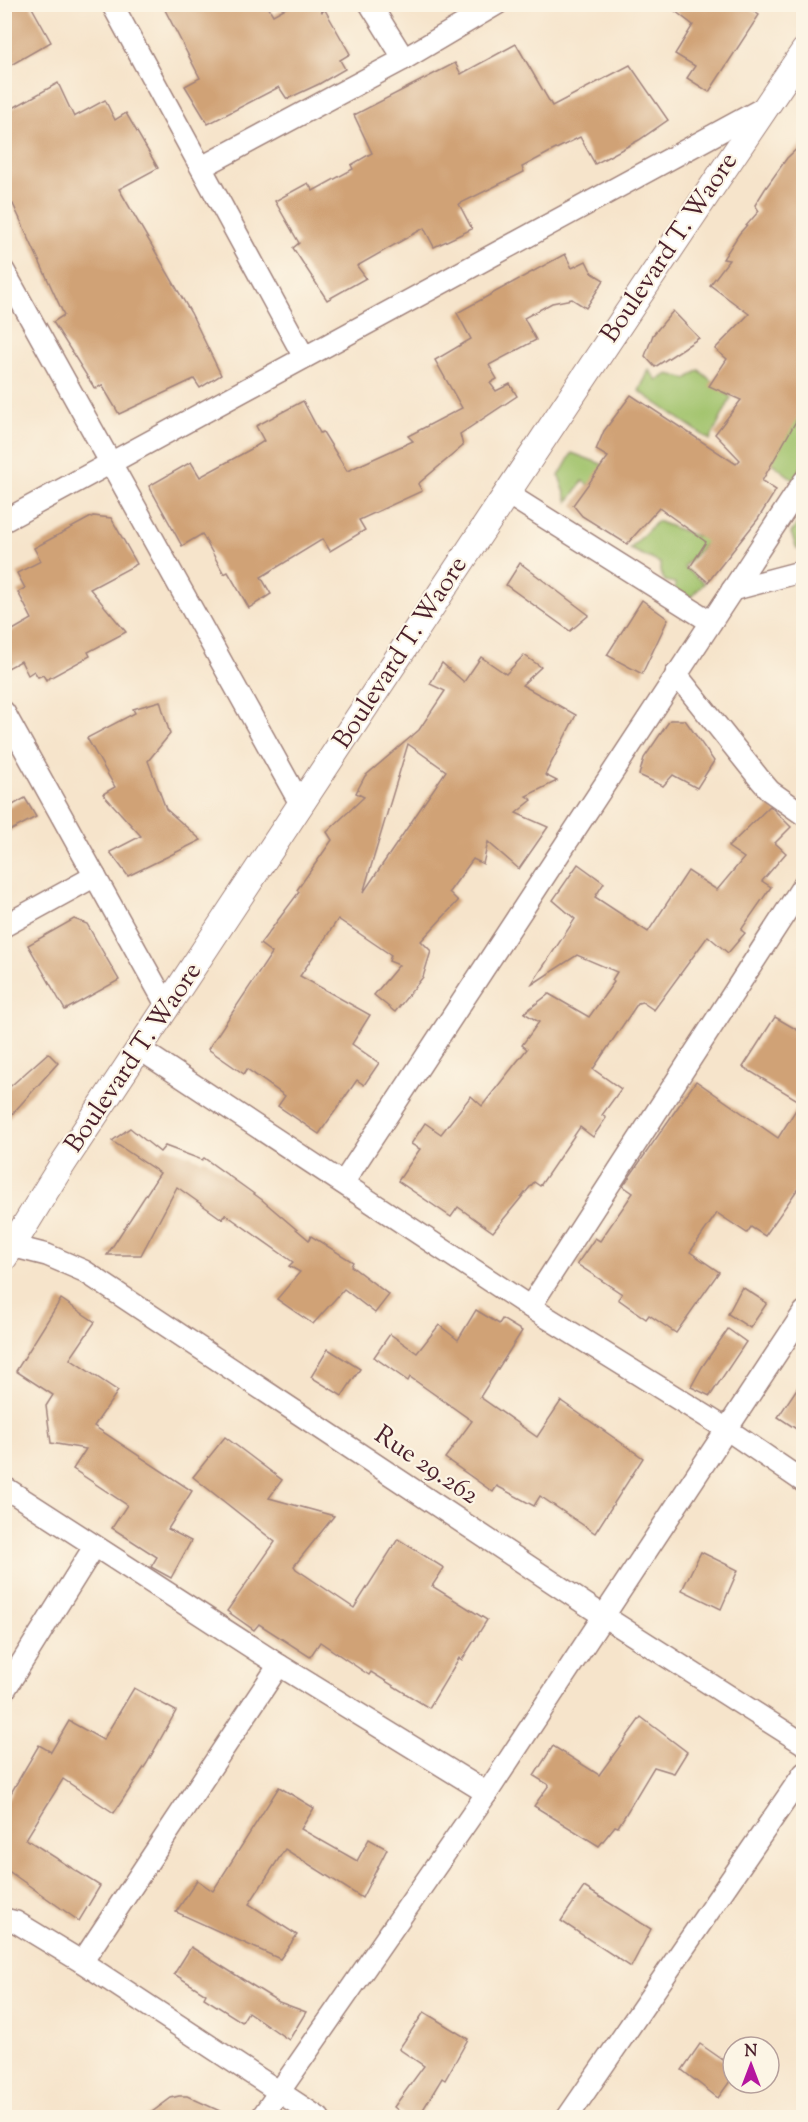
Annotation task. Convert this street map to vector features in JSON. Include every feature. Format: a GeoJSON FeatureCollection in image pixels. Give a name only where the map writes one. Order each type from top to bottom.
{"type":"FeatureCollection","features":[{"type":"Feature","properties":{"kind":"street"},"geometry":{"type":"LineString","coordinates":[[112,4],[304,357]]}},
{"type":"Feature","properties":{"kind":"street"},"geometry":{"type":"LineString","coordinates":[[370,4],[404,59]]}},
{"type":"Feature","properties":{"kind":"street"},"geometry":{"type":"LineString","coordinates":[[202,166],[404,59],[498,4]]}},
{"type":"Feature","properties":{"kind":"street","name":"Boulevard T. Waore"},"geometry":{"type":"LineString","coordinates":[[7,1249],[68,1155],[141,1050],[506,492],[804,51]]}},
{"type":"Feature","properties":{"kind":"street"},"geometry":{"type":"LineString","coordinates":[[4,521],[766,106]]}},
{"type":"Feature","properties":{"kind":"street"},"geometry":{"type":"LineString","coordinates":[[4,271],[302,805]]}},
{"type":"Feature","properties":{"kind":"street"},"geometry":{"type":"LineString","coordinates":[[343,1183],[804,481]]}},
{"type":"Feature","properties":{"kind":"street"},"geometry":{"type":"LineString","coordinates":[[506,492],[711,622]]}},
{"type":"Feature","properties":{"kind":"street"},"geometry":{"type":"LineString","coordinates":[[732,590],[804,571]]}},
{"type":"Feature","properties":{"kind":"street"},"geometry":{"type":"LineString","coordinates":[[676,674],[770,791],[804,815]]}},
{"type":"Feature","properties":{"kind":"street"},"geometry":{"type":"LineString","coordinates":[[4,712],[168,1008]]}},
{"type":"Feature","properties":{"kind":"street"},"geometry":{"type":"LineString","coordinates":[[4,926],[95,876]]}},
{"type":"Feature","properties":{"kind":"street"},"geometry":{"type":"LineString","coordinates":[[530,1307],[804,884]]}},
{"type":"Feature","properties":{"kind":"street"},"geometry":{"type":"LineString","coordinates":[[141,1050],[530,1307],[725,1428],[804,1482]]}},
{"type":"Feature","properties":{"kind":"street","name":"Rue 29.262"},"geometry":{"type":"LineString","coordinates":[[7,1249],[47,1255],[84,1271],[605,1617],[804,1744]]}},
{"type":"Feature","properties":{"kind":"street"},"geometry":{"type":"LineString","coordinates":[[261,2118],[605,1617],[725,1428],[804,1312]]}},
{"type":"Feature","properties":{"kind":"street"},"geometry":{"type":"LineString","coordinates":[[4,1486],[94,1547],[279,1665],[487,1792]]}},
{"type":"Feature","properties":{"kind":"street"},"geometry":{"type":"LineString","coordinates":[[4,1691],[94,1547]]}},
{"type":"Feature","properties":{"kind":"street"},"geometry":{"type":"LineString","coordinates":[[82,1962],[279,1665]]}},
{"type":"Feature","properties":{"kind":"street"},"geometry":{"type":"LineString","coordinates":[[567,2118],[804,1773]]}},
{"type":"Feature","properties":{"kind":"street"},"geometry":{"type":"LineString","coordinates":[[4,1919],[16,1922],[82,1962],[319,2118]]}},
{"type":"Feature","properties":{"kind":"green space"},"geometry":{"type":"Polygon","coordinates":[[[649,370],[657,380],[669,374],[687,379],[699,370],[731,398],[710,440],[639,391],[649,370]]]}},
{"type":"Feature","properties":{"kind":"green space"},"geometry":{"type":"Polygon","coordinates":[[[798,407],[803,410],[803,464],[794,480],[764,457],[798,407]]]}},
{"type":"Feature","properties":{"kind":"green space"},"geometry":{"type":"Polygon","coordinates":[[[572,453],[607,466],[599,493],[583,481],[568,502],[559,476],[572,453]]]}},
{"type":"Feature","properties":{"kind":"green space"},"geometry":{"type":"Polygon","coordinates":[[[803,515],[803,550],[797,549],[791,533],[803,515]]]}},
{"type":"Feature","properties":{"kind":"green space"},"geometry":{"type":"Polygon","coordinates":[[[657,521],[696,536],[705,533],[710,546],[704,545],[684,567],[704,583],[691,597],[675,591],[675,583],[665,581],[660,572],[660,563],[630,549],[657,521]]]}},
{"type":"Feature","properties":{"kind":"building"},"geometry":{"type":"Polygon","coordinates":[[[4,4],[30,4],[51,42],[4,69],[4,4]]]}},
{"type":"Feature","properties":{"kind":"building"},"geometry":{"type":"Polygon","coordinates":[[[162,4],[267,5],[273,15],[293,4],[317,4],[322,12],[325,10],[350,54],[340,60],[345,69],[319,84],[287,99],[279,87],[208,124],[185,86],[200,78],[162,4]]]}},
{"type":"Feature","properties":{"kind":"building"},"geometry":{"type":"Polygon","coordinates":[[[666,4],[743,4],[759,15],[709,92],[687,78],[695,66],[675,54],[693,25],[666,4]]]}},
{"type":"Feature","properties":{"kind":"building"},"geometry":{"type":"Polygon","coordinates":[[[516,44],[552,106],[630,65],[668,120],[639,140],[595,164],[580,137],[552,151],[522,167],[524,172],[459,204],[472,229],[434,247],[424,228],[357,266],[366,278],[327,300],[293,248],[299,243],[275,201],[308,183],[313,191],[353,169],[351,165],[372,153],[354,115],[455,63],[461,74],[516,44]]]}},
{"type":"Feature","properties":{"kind":"building"},"geometry":{"type":"Polygon","coordinates":[[[58,83],[74,117],[105,100],[115,120],[126,113],[158,168],[119,189],[191,313],[221,375],[200,388],[194,379],[119,414],[102,385],[95,389],[53,322],[64,315],[13,204],[10,206],[4,195],[4,113],[58,83]]]}},
{"type":"Feature","properties":{"kind":"building"},"geometry":{"type":"Polygon","coordinates":[[[804,142],[804,407],[762,481],[776,490],[758,519],[708,582],[690,567],[706,542],[659,508],[627,544],[582,516],[573,505],[608,457],[596,450],[604,431],[631,395],[736,464],[740,460],[715,434],[741,400],[709,386],[727,359],[715,349],[749,314],[710,285],[729,260],[723,259],[739,234],[759,211],[755,205],[765,189],[787,158],[804,142]]]}},
{"type":"Feature","properties":{"kind":"building"},"geometry":{"type":"Polygon","coordinates":[[[565,254],[572,268],[586,261],[592,273],[604,280],[586,308],[572,299],[552,303],[524,318],[536,340],[489,365],[497,379],[490,383],[496,391],[510,384],[517,396],[460,434],[463,446],[418,484],[422,491],[359,520],[365,530],[330,551],[323,539],[261,577],[271,594],[249,608],[228,572],[224,574],[202,534],[182,546],[149,486],[191,462],[200,477],[253,448],[264,441],[256,426],[303,401],[320,433],[323,432],[347,471],[413,441],[408,436],[462,408],[435,360],[471,339],[457,313],[565,254]]]}},
{"type":"Feature","properties":{"kind":"building"},"geometry":{"type":"Polygon","coordinates":[[[673,311],[699,338],[655,367],[645,356],[653,335],[673,311]]]}},
{"type":"Feature","properties":{"kind":"building"},"geometry":{"type":"Polygon","coordinates":[[[93,516],[111,518],[137,564],[90,589],[126,632],[88,652],[90,656],[46,680],[43,675],[38,677],[34,671],[28,675],[21,661],[4,670],[4,635],[32,619],[18,592],[25,588],[17,573],[41,561],[34,548],[93,516]]]}},
{"type":"Feature","properties":{"kind":"building"},"geometry":{"type":"Polygon","coordinates":[[[520,563],[589,615],[570,631],[506,585],[520,563]]]}},
{"type":"Feature","properties":{"kind":"building"},"geometry":{"type":"Polygon","coordinates":[[[642,600],[668,619],[642,674],[607,655],[642,600]]]}},
{"type":"Feature","properties":{"kind":"building"},"geometry":{"type":"Polygon","coordinates":[[[524,655],[541,667],[522,685],[576,715],[545,775],[557,781],[526,796],[532,800],[516,813],[548,827],[519,869],[488,842],[483,864],[473,859],[449,892],[458,901],[421,941],[431,951],[423,977],[395,1012],[374,995],[399,965],[389,961],[391,955],[338,919],[300,976],[370,1015],[352,1044],[379,1063],[364,1085],[357,1080],[319,1134],[278,1106],[285,1096],[247,1069],[244,1074],[208,1049],[272,953],[260,944],[299,892],[297,890],[332,840],[327,832],[364,797],[356,793],[365,776],[419,730],[445,691],[430,684],[442,663],[464,682],[481,657],[506,674],[524,655]],[[408,744],[363,893],[446,771],[408,744]]]}},
{"type":"Feature","properties":{"kind":"building"},"geometry":{"type":"Polygon","coordinates":[[[160,701],[170,734],[148,761],[166,809],[201,840],[128,876],[110,852],[141,836],[103,794],[115,787],[87,738],[135,713],[133,709],[160,701]]]}},
{"type":"Feature","properties":{"kind":"building"},"geometry":{"type":"Polygon","coordinates":[[[670,720],[685,720],[714,761],[697,788],[673,775],[663,786],[639,775],[644,758],[670,720]]]}},
{"type":"Feature","properties":{"kind":"building"},"geometry":{"type":"Polygon","coordinates":[[[25,798],[36,817],[4,834],[4,810],[25,798]]]}},
{"type":"Feature","properties":{"kind":"building"},"geometry":{"type":"Polygon","coordinates":[[[770,806],[791,827],[775,843],[786,853],[762,881],[771,887],[741,930],[745,933],[728,953],[708,936],[654,1010],[642,1002],[638,1003],[593,1069],[621,1089],[602,1115],[606,1118],[593,1137],[580,1127],[540,1186],[534,1182],[493,1232],[458,1207],[451,1217],[398,1181],[420,1149],[411,1144],[425,1123],[441,1134],[471,1096],[482,1106],[527,1049],[522,1045],[539,1022],[524,1013],[549,994],[589,1017],[614,982],[612,980],[617,972],[577,955],[531,985],[575,919],[553,900],[578,864],[604,883],[595,897],[648,932],[688,871],[717,890],[744,858],[728,847],[770,806]]]}},
{"type":"Feature","properties":{"kind":"building"},"geometry":{"type":"Polygon","coordinates":[[[74,919],[87,924],[119,980],[65,1010],[28,945],[74,919]]]}},
{"type":"Feature","properties":{"kind":"building"},"geometry":{"type":"Polygon","coordinates":[[[775,1017],[804,1034],[804,1180],[765,1236],[751,1227],[747,1233],[717,1213],[690,1252],[719,1272],[676,1333],[649,1315],[646,1319],[618,1299],[622,1294],[577,1264],[595,1238],[600,1241],[633,1193],[623,1186],[696,1081],[778,1138],[801,1102],[743,1067],[775,1017]]]}},
{"type":"Feature","properties":{"kind":"building"},"geometry":{"type":"Polygon","coordinates":[[[48,1053],[58,1063],[4,1123],[4,1092],[48,1053]]]}},
{"type":"Feature","properties":{"kind":"building"},"geometry":{"type":"Polygon","coordinates":[[[130,1128],[160,1152],[165,1146],[202,1160],[204,1158],[261,1199],[309,1240],[311,1236],[353,1262],[351,1266],[389,1295],[375,1313],[344,1289],[313,1324],[277,1299],[300,1272],[289,1266],[293,1262],[225,1214],[222,1219],[177,1187],[141,1255],[107,1255],[160,1173],[112,1141],[130,1128]]]}},
{"type":"Feature","properties":{"kind":"building"},"geometry":{"type":"Polygon","coordinates":[[[742,1287],[767,1303],[750,1328],[728,1314],[742,1287]]]}},
{"type":"Feature","properties":{"kind":"building"},"geometry":{"type":"Polygon","coordinates":[[[61,1299],[95,1322],[70,1359],[118,1391],[94,1426],[192,1491],[168,1529],[191,1541],[171,1578],[151,1567],[157,1557],[112,1528],[127,1505],[73,1469],[86,1449],[51,1443],[46,1406],[53,1395],[16,1371],[61,1299]]]}},
{"type":"Feature","properties":{"kind":"building"},"geometry":{"type":"Polygon","coordinates":[[[476,1310],[499,1324],[502,1319],[522,1331],[480,1397],[537,1437],[561,1401],[643,1458],[595,1533],[540,1496],[534,1506],[497,1486],[493,1492],[445,1458],[472,1421],[410,1377],[408,1381],[374,1357],[390,1334],[417,1353],[439,1325],[458,1340],[476,1310]]]}},
{"type":"Feature","properties":{"kind":"building"},"geometry":{"type":"Polygon","coordinates":[[[728,1329],[746,1342],[710,1396],[691,1387],[728,1329]]]}},
{"type":"Feature","properties":{"kind":"building"},"geometry":{"type":"Polygon","coordinates":[[[328,1349],[360,1369],[342,1396],[311,1377],[328,1349]]]}},
{"type":"Feature","properties":{"kind":"building"},"geometry":{"type":"Polygon","coordinates":[[[804,1378],[804,1434],[778,1417],[804,1378]]]}},
{"type":"Feature","properties":{"kind":"building"},"geometry":{"type":"Polygon","coordinates":[[[225,1437],[282,1480],[269,1498],[334,1516],[294,1566],[296,1569],[354,1608],[398,1539],[444,1568],[432,1586],[487,1620],[462,1660],[459,1658],[429,1708],[371,1672],[369,1675],[320,1642],[310,1657],[259,1624],[254,1630],[227,1611],[275,1542],[193,1477],[225,1437]]]}},
{"type":"Feature","properties":{"kind":"building"},"geometry":{"type":"Polygon","coordinates":[[[701,1552],[738,1570],[721,1609],[682,1590],[701,1552]]]}},
{"type":"Feature","properties":{"kind":"building"},"geometry":{"type":"Polygon","coordinates":[[[134,1688],[176,1711],[147,1763],[114,1813],[63,1779],[26,1839],[100,1886],[79,1921],[7,1870],[4,1874],[4,1805],[39,1745],[51,1752],[69,1721],[103,1740],[134,1688]]]}},
{"type":"Feature","properties":{"kind":"building"},"geometry":{"type":"Polygon","coordinates":[[[641,1717],[687,1752],[674,1773],[654,1767],[618,1827],[615,1826],[599,1846],[534,1806],[549,1785],[534,1776],[553,1746],[599,1775],[641,1717]]]}},
{"type":"Feature","properties":{"kind":"building"},"geometry":{"type":"Polygon","coordinates":[[[279,1787],[314,1808],[301,1829],[357,1861],[369,1839],[387,1849],[362,1898],[285,1849],[249,1904],[297,1935],[280,1959],[176,1912],[197,1880],[213,1891],[279,1787]]]}},
{"type":"Feature","properties":{"kind":"building"},"geometry":{"type":"Polygon","coordinates":[[[584,1887],[651,1929],[631,1967],[561,1921],[584,1887]]]}},
{"type":"Feature","properties":{"kind":"building"},"geometry":{"type":"Polygon","coordinates":[[[191,1947],[279,2002],[306,2012],[289,2040],[248,2012],[242,2022],[204,1998],[206,1994],[174,1974],[191,1947]]]}},
{"type":"Feature","properties":{"kind":"building"},"geometry":{"type":"Polygon","coordinates":[[[424,2012],[468,2039],[445,2080],[442,2078],[418,2118],[407,2118],[394,2107],[424,2066],[399,2049],[424,2012]]]}},
{"type":"Feature","properties":{"kind":"building"},"geometry":{"type":"Polygon","coordinates":[[[700,2044],[721,2059],[721,2094],[718,2098],[682,2070],[700,2044]]]}},
{"type":"Feature","properties":{"kind":"building"},"geometry":{"type":"Polygon","coordinates":[[[187,2096],[235,2118],[144,2118],[171,2098],[187,2096]]]}}]}
